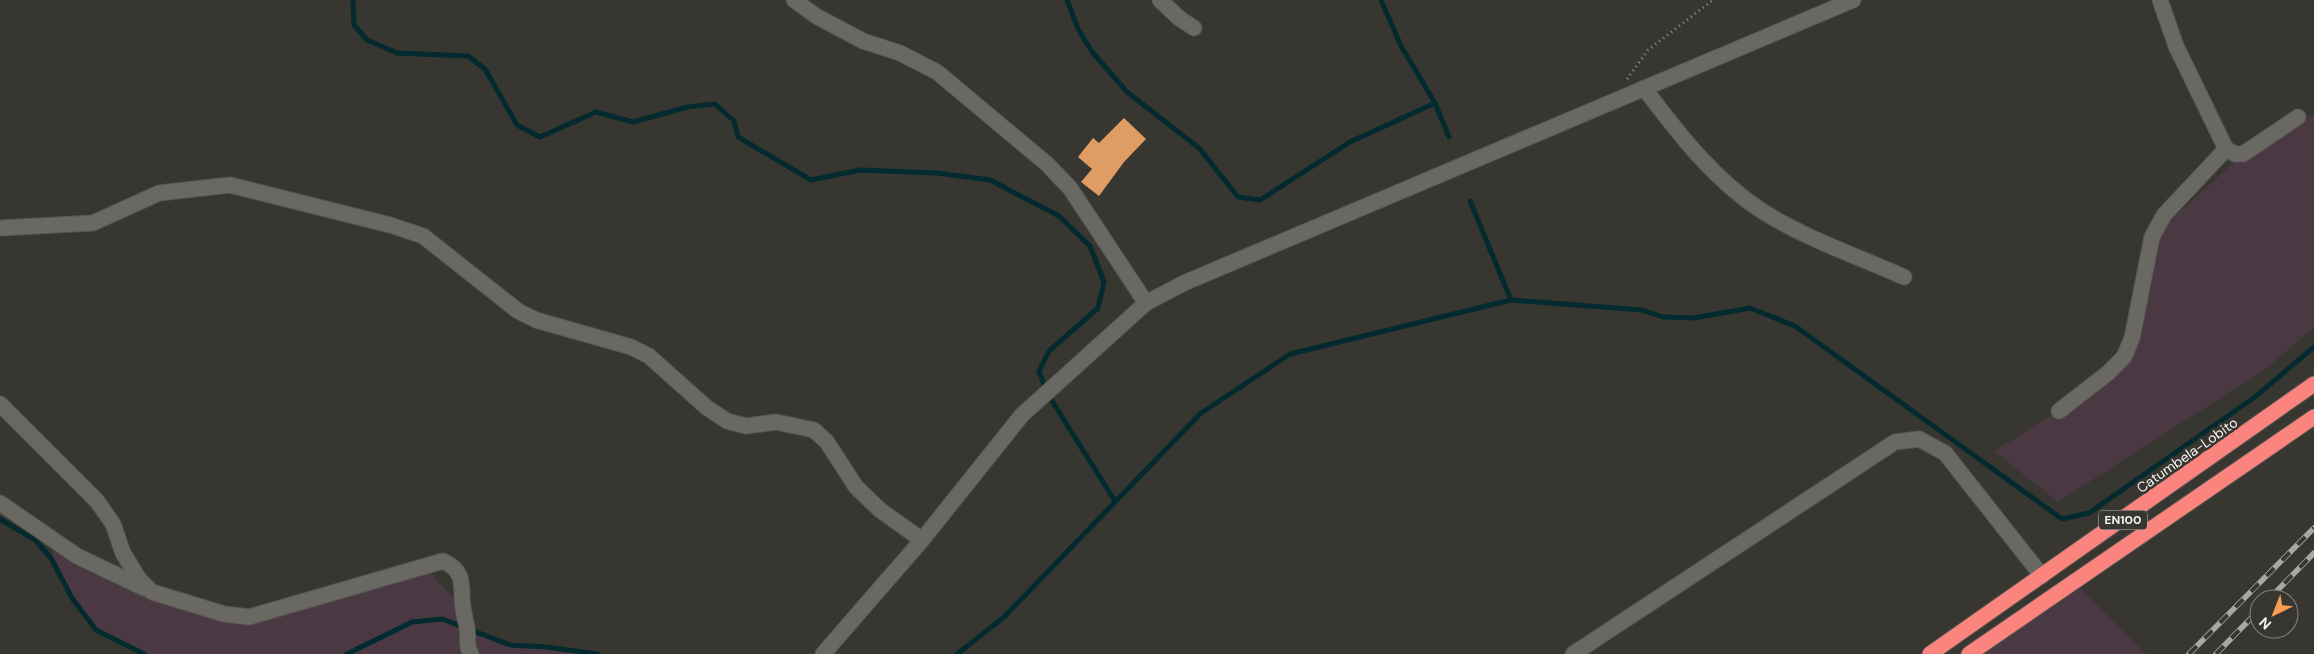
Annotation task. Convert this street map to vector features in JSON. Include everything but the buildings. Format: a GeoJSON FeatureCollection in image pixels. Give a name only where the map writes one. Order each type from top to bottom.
{"type":"FeatureCollection","features":[{"type":"Feature","properties":{"kind":"highway","name":"Catumbela-Lobito"},"geometry":{"type":"LineString","coordinates":[[1930,654],[2314,384]]}},
{"type":"Feature","properties":{"kind":"highway","name":"EN100"},"geometry":{"type":"LineString","coordinates":[[1969,654],[2314,417]]}},
{"type":"Feature","properties":{"kind":"street"},"geometry":{"type":"LineString","coordinates":[[794,0],[816,16],[863,41],[900,53],[937,72],[1048,164],[1070,188],[1146,304]]}},
{"type":"Feature","properties":{"kind":"street"},"geometry":{"type":"LineString","coordinates":[[1160,0],[1179,18],[1194,28]]}},
{"type":"Feature","properties":{"kind":"street"},"geometry":{"type":"LineString","coordinates":[[823,654],[922,540],[1022,414],[1146,304],[1184,283],[1853,0]]}},
{"type":"Feature","properties":{"kind":"street"},"geometry":{"type":"LineString","coordinates":[[2160,0],[2176,46],[2226,149],[2235,154],[2243,154],[2298,117]]}},
{"type":"Feature","properties":{"kind":"street"},"geometry":{"type":"LineString","coordinates":[[1644,88],[1694,153],[1761,210],[1792,228],[1904,277]]}},
{"type":"Feature","properties":{"kind":"street"},"geometry":{"type":"LineString","coordinates":[[2058,410],[2108,373],[2124,357],[2132,338],[2152,237],[2164,215],[2226,149]]}},
{"type":"Feature","properties":{"kind":"street"},"geometry":{"type":"LineString","coordinates":[[0,228],[92,222],[159,193],[230,185],[414,233],[430,241],[518,311],[536,320],[631,347],[649,356],[706,407],[727,421],[746,426],[776,422],[814,430],[827,442],[856,487],[880,510],[922,540]]}},
{"type":"Feature","properties":{"kind":"street"},"geometry":{"type":"LineString","coordinates":[[0,404],[97,501],[113,524],[123,553],[139,579],[152,592]]}},
{"type":"Feature","properties":{"kind":"street"},"geometry":{"type":"LineString","coordinates":[[1573,654],[1895,442],[1906,439],[1919,439],[1945,453],[2042,576]]}},
{"type":"Feature","properties":{"kind":"street"},"geometry":{"type":"LineString","coordinates":[[0,503],[77,556],[152,592],[224,614],[249,617],[443,561],[454,566],[462,580],[463,608],[468,629],[466,646],[471,654]]}},
{"type":"Feature","properties":{"kind":"path"},"geometry":{"type":"LineString","coordinates":[[1611,102],[1648,50],[1713,0]]}},
{"type":"Feature","properties":{"kind":"shaded area"},"geometry":{"type":"Polygon","coordinates":[[[2314,116],[2314,327],[2267,368],[2058,502],[1994,451],[2059,411],[2124,357],[2152,237],[2243,154],[2298,117],[2314,116]]]}},
{"type":"Feature","properties":{"kind":"shaded area"},"geometry":{"type":"Polygon","coordinates":[[[54,542],[152,592],[249,617],[425,567],[463,608],[468,629],[510,645],[546,647],[598,654],[144,654],[96,630],[72,598],[51,558],[54,542]]]}},
{"type":"Feature","properties":{"kind":"shaded area"},"geometry":{"type":"Polygon","coordinates":[[[2074,582],[2146,654],[1969,654],[2074,582]]]}},
{"type":"Feature","properties":{"kind":"waterway"},"geometry":{"type":"LineString","coordinates":[[353,0],[354,25],[367,40],[397,53],[468,56],[485,69],[517,125],[540,137],[596,112],[633,122],[688,107],[715,104],[734,121],[738,137],[811,180],[860,170],[937,173],[990,180],[1059,216],[1090,246],[1104,282],[1098,308],[1049,351],[1039,371],[1047,393],[1115,501]]}},
{"type":"Feature","properties":{"kind":"waterway"},"geometry":{"type":"LineString","coordinates":[[1067,0],[1078,29],[1093,53],[1127,92],[1199,148],[1238,197],[1260,200],[1350,142],[1435,103]]}},
{"type":"Feature","properties":{"kind":"waterway"},"geometry":{"type":"LineString","coordinates":[[1381,0],[1401,46],[1435,103],[1449,137]]}},
{"type":"Feature","properties":{"kind":"waterway"},"geometry":{"type":"LineString","coordinates":[[1470,201],[1511,300]]}},
{"type":"Feature","properties":{"kind":"waterway"},"geometry":{"type":"LineString","coordinates":[[957,654],[1003,618],[1201,413],[1290,354],[1511,300],[1642,310],[1663,317],[1694,318],[1750,308],[1795,326],[2062,519],[2089,513],[2255,397],[2314,347]]}},
{"type":"Feature","properties":{"kind":"waterway"},"geometry":{"type":"LineString","coordinates":[[0,519],[35,540],[51,558],[72,598],[96,630],[144,654]]}},
{"type":"Feature","properties":{"kind":"waterway"},"geometry":{"type":"LineString","coordinates":[[347,654],[412,622],[442,619],[510,645],[546,647],[598,654]]}},
{"type":"Feature","properties":{"kind":"railway"},"geometry":{"type":"LineString","coordinates":[[2189,654],[2314,528]]}},
{"type":"Feature","properties":{"kind":"railway"},"geometry":{"type":"LineString","coordinates":[[2279,589],[2314,553]]}},
{"type":"Feature","properties":{"kind":"railway"},"geometry":{"type":"LineString","coordinates":[[2216,654],[2249,620]]}}]}
